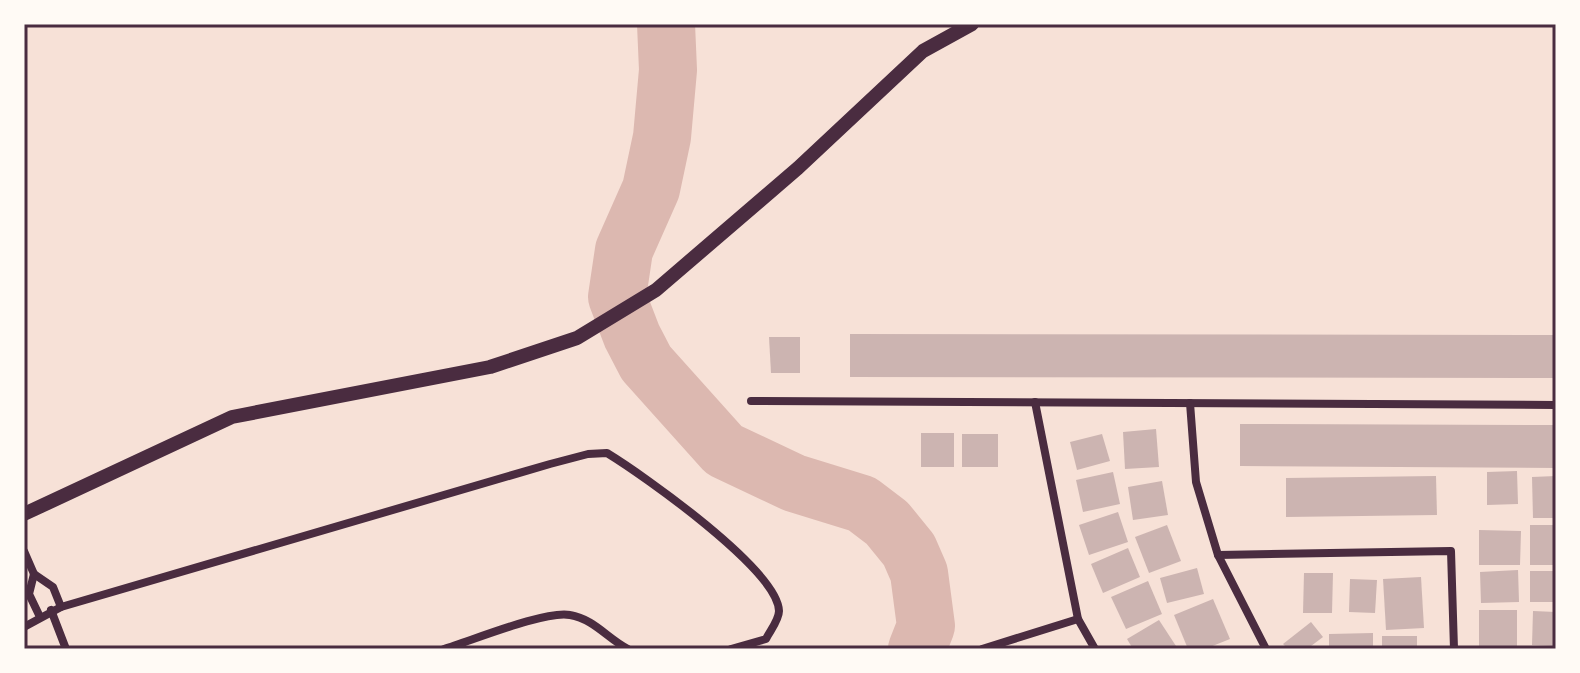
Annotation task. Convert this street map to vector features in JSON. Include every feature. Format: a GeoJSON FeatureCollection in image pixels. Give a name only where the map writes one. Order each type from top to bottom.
{"type":"FeatureCollection","features":[{"type":"Feature","properties":{"kind":"street"},"geometry":{"type":"LineString","coordinates":[[24,514],[232,417],[490,367],[577,338],[656,290],[798,168],[923,51],[972,24]]}},
{"type":"Feature","properties":{"kind":"street"},"geometry":{"type":"LineString","coordinates":[[751,401],[1556,405]]}},
{"type":"Feature","properties":{"kind":"street"},"geometry":{"type":"LineString","coordinates":[[1035,402],[1078,619],[1095,649]]}},
{"type":"Feature","properties":{"kind":"street"},"geometry":{"type":"LineString","coordinates":[[1190,403],[1196,482],[1218,555],[1266,649]]}},
{"type":"Feature","properties":{"kind":"street"},"geometry":{"type":"LineString","coordinates":[[24,627],[56,608],[550,464],[588,454],[607,453],[752,563],[775,595],[779,613],[766,639],[731,649]]}},
{"type":"Feature","properties":{"kind":"street"},"geometry":{"type":"LineString","coordinates":[[24,551],[34,574],[50,584],[66,649]]}},
{"type":"Feature","properties":{"kind":"street"},"geometry":{"type":"LineString","coordinates":[[1218,555],[1451,551],[1454,649]]}},
{"type":"Feature","properties":{"kind":"street"},"geometry":{"type":"LineString","coordinates":[[34,574],[29,594],[40,617]]}},
{"type":"Feature","properties":{"kind":"street"},"geometry":{"type":"LineString","coordinates":[[444,649],[547,617],[568,614],[595,625],[628,649]]}},
{"type":"Feature","properties":{"kind":"street"},"geometry":{"type":"LineString","coordinates":[[982,649],[1078,619]]}},
{"type":"Feature","properties":{"kind":"building"},"geometry":{"type":"Polygon","coordinates":[[[850,334],[1556,335],[1556,378],[850,377],[850,334]]]}},
{"type":"Feature","properties":{"kind":"building"},"geometry":{"type":"Polygon","coordinates":[[[769,337],[800,337],[800,373],[771,373],[769,337]]]}},
{"type":"Feature","properties":{"kind":"building"},"geometry":{"type":"Polygon","coordinates":[[[1240,424],[1556,425],[1556,468],[1240,466],[1240,424]]]}},
{"type":"Feature","properties":{"kind":"building"},"geometry":{"type":"Polygon","coordinates":[[[1156,429],[1159,467],[1125,469],[1123,432],[1156,429]]]}},
{"type":"Feature","properties":{"kind":"building"},"geometry":{"type":"Polygon","coordinates":[[[921,433],[954,433],[954,467],[921,467],[921,433]]]}},
{"type":"Feature","properties":{"kind":"building"},"geometry":{"type":"Polygon","coordinates":[[[962,434],[998,434],[998,467],[962,467],[962,434]]]}},
{"type":"Feature","properties":{"kind":"building"},"geometry":{"type":"Polygon","coordinates":[[[1102,434],[1110,461],[1077,470],[1070,442],[1102,434]]]}},
{"type":"Feature","properties":{"kind":"building"},"geometry":{"type":"Polygon","coordinates":[[[1517,471],[1518,504],[1487,505],[1487,472],[1517,471]]]}},
{"type":"Feature","properties":{"kind":"building"},"geometry":{"type":"Polygon","coordinates":[[[1113,472],[1120,504],[1083,512],[1076,480],[1113,472]]]}},
{"type":"Feature","properties":{"kind":"building"},"geometry":{"type":"Polygon","coordinates":[[[1436,476],[1437,515],[1286,517],[1286,478],[1436,476]]]}},
{"type":"Feature","properties":{"kind":"building"},"geometry":{"type":"Polygon","coordinates":[[[1556,476],[1556,518],[1533,518],[1532,477],[1556,476]]]}},
{"type":"Feature","properties":{"kind":"building"},"geometry":{"type":"Polygon","coordinates":[[[1162,481],[1168,515],[1133,520],[1128,487],[1162,481]]]}},
{"type":"Feature","properties":{"kind":"building"},"geometry":{"type":"Polygon","coordinates":[[[1118,512],[1128,542],[1089,555],[1079,525],[1118,512]]]}},
{"type":"Feature","properties":{"kind":"building"},"geometry":{"type":"Polygon","coordinates":[[[1167,525],[1181,561],[1149,573],[1135,537],[1167,525]]]}},
{"type":"Feature","properties":{"kind":"building"},"geometry":{"type":"Polygon","coordinates":[[[1530,525],[1556,525],[1556,565],[1530,565],[1530,525]]]}},
{"type":"Feature","properties":{"kind":"building"},"geometry":{"type":"Polygon","coordinates":[[[1479,530],[1521,531],[1520,565],[1479,565],[1479,530]]]}},
{"type":"Feature","properties":{"kind":"building"},"geometry":{"type":"Polygon","coordinates":[[[1128,548],[1140,577],[1103,593],[1091,564],[1128,548]]]}},
{"type":"Feature","properties":{"kind":"building"},"geometry":{"type":"Polygon","coordinates":[[[1197,568],[1204,594],[1167,603],[1160,578],[1197,568]]]}},
{"type":"Feature","properties":{"kind":"building"},"geometry":{"type":"Polygon","coordinates":[[[1518,570],[1519,602],[1481,603],[1480,572],[1518,570]]]}},
{"type":"Feature","properties":{"kind":"building"},"geometry":{"type":"Polygon","coordinates":[[[1530,571],[1556,571],[1556,602],[1530,602],[1530,571]]]}},
{"type":"Feature","properties":{"kind":"building"},"geometry":{"type":"Polygon","coordinates":[[[1304,573],[1333,573],[1332,613],[1303,613],[1304,573]]]}},
{"type":"Feature","properties":{"kind":"building"},"geometry":{"type":"Polygon","coordinates":[[[1421,577],[1424,628],[1386,630],[1383,579],[1421,577]]]}},
{"type":"Feature","properties":{"kind":"building"},"geometry":{"type":"Polygon","coordinates":[[[1350,579],[1377,580],[1375,613],[1349,612],[1350,579]]]}},
{"type":"Feature","properties":{"kind":"building"},"geometry":{"type":"Polygon","coordinates":[[[1148,581],[1162,614],[1126,629],[1111,597],[1148,581]]]}},
{"type":"Feature","properties":{"kind":"building"},"geometry":{"type":"Polygon","coordinates":[[[1213,599],[1230,639],[1205,649],[1188,649],[1174,615],[1213,599]]]}},
{"type":"Feature","properties":{"kind":"building"},"geometry":{"type":"Polygon","coordinates":[[[1479,610],[1517,610],[1517,649],[1479,649],[1479,610]]]}},
{"type":"Feature","properties":{"kind":"building"},"geometry":{"type":"Polygon","coordinates":[[[1533,611],[1556,612],[1556,646],[1532,645],[1533,611]]]}},
{"type":"Feature","properties":{"kind":"building"},"geometry":{"type":"Polygon","coordinates":[[[1159,620],[1176,646],[1170,649],[1133,649],[1127,639],[1159,620]]]}},
{"type":"Feature","properties":{"kind":"building"},"geometry":{"type":"Polygon","coordinates":[[[1311,622],[1323,637],[1307,649],[1288,649],[1283,644],[1311,622]]]}},
{"type":"Feature","properties":{"kind":"building"},"geometry":{"type":"Polygon","coordinates":[[[1373,633],[1373,649],[1329,649],[1329,634],[1373,633]]]}},
{"type":"Feature","properties":{"kind":"building"},"geometry":{"type":"Polygon","coordinates":[[[1382,636],[1417,636],[1417,649],[1382,649],[1382,636]]]}},
{"type":"Feature","properties":{"kind":"waterway"},"geometry":{"type":"LineString","coordinates":[[666,24],[668,70],[662,137],[651,189],[624,250],[617,297],[632,336],[646,363],[724,450],[794,483],[862,504],[887,523],[909,550],[919,573],[926,626],[917,649]]}}]}
